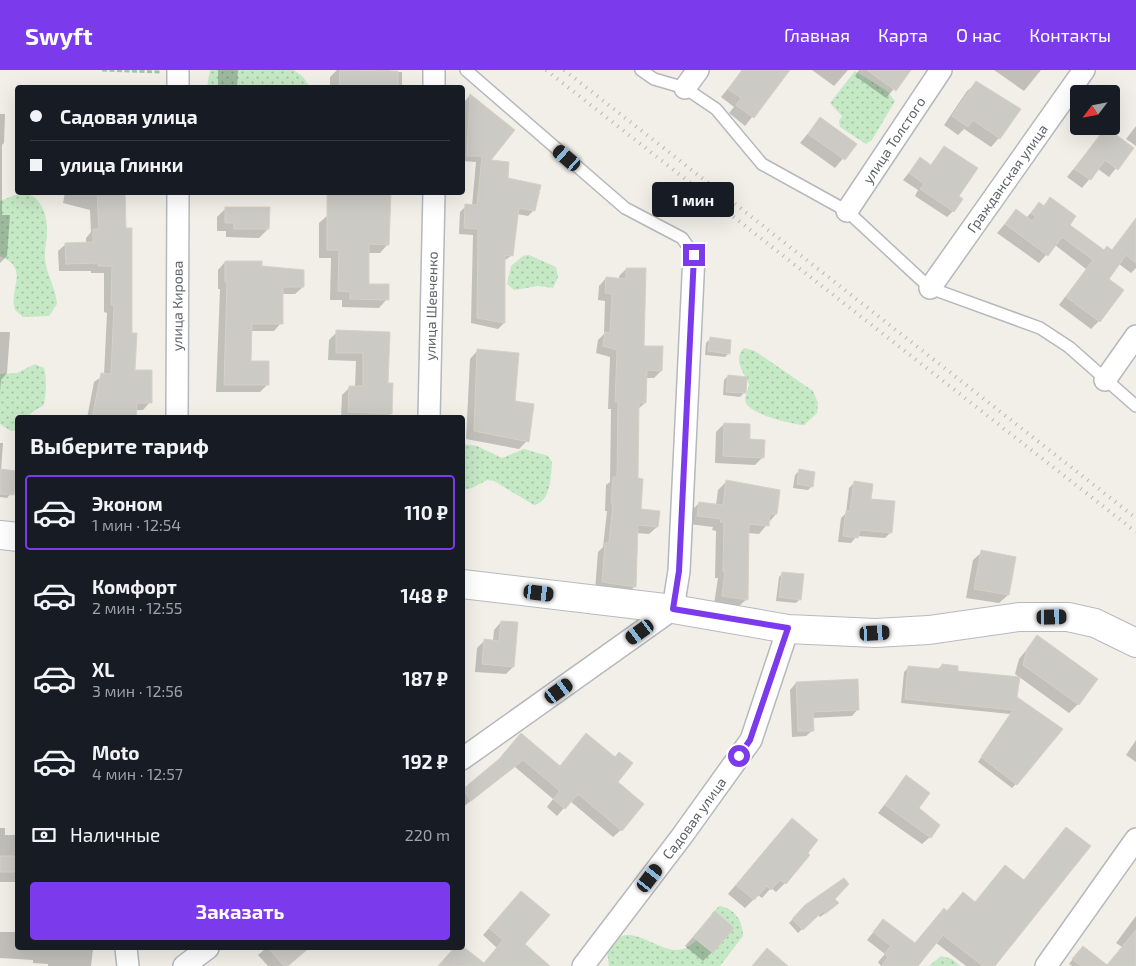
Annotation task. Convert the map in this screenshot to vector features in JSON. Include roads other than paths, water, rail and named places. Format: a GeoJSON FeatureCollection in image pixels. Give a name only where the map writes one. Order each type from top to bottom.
{"type":"FeatureCollection","features":[{"type":"Feature","properties":{"kind":"street"},"geometry":{"type":"LineString","coordinates":[[434,70],[434,85]]}},
{"type":"Feature","properties":{"kind":"street"},"geometry":{"type":"LineString","coordinates":[[685,88],[698,70]]}},
{"type":"Feature","properties":{"kind":"street","name":"улица Толстого"},"geometry":{"type":"LineString","coordinates":[[847,211],[940,70]]}},
{"type":"Feature","properties":{"kind":"street","name":"Гражданская улица"},"geometry":{"type":"LineString","coordinates":[[930,288],[1084,70]]}},
{"type":"Feature","properties":{"kind":"street","name":"улица Кирова"},"geometry":{"type":"LineString","coordinates":[[177,415],[178,195]]}},
{"type":"Feature","properties":{"kind":"street","name":"улица Шевченко"},"geometry":{"type":"LineString","coordinates":[[429,415],[434,195]]}},
{"type":"Feature","properties":{"kind":"street"},"geometry":{"type":"LineString","coordinates":[[465,757],[673,609],[679,571],[694,255]]}},
{"type":"Feature","properties":{"kind":"street"},"geometry":{"type":"LineString","coordinates":[[1105,380],[1136,336]]}},
{"type":"Feature","properties":{"kind":"street"},"geometry":{"type":"LineString","coordinates":[[0,535],[15,537]]}},
{"type":"Feature","properties":{"kind":"street"},"geometry":{"type":"LineString","coordinates":[[465,584],[673,609],[788,628],[875,633],[929,630],[1019,617],[1068,616],[1095,623],[1136,643]]}},
{"type":"Feature","properties":{"kind":"street","name":"Садовая улица"},"geometry":{"type":"LineString","coordinates":[[583,966],[682,836],[750,740],[788,628]]}},
{"type":"Feature","properties":{"kind":"street"},"geometry":{"type":"LineString","coordinates":[[1046,966],[1136,839]]}},
{"type":"Feature","properties":{"kind":"street"},"geometry":{"type":"LineString","coordinates":[[126,950],[128,966]]}},
{"type":"Feature","properties":{"kind":"street"},"geometry":{"type":"LineString","coordinates":[[184,966],[205,950]]}},
{"type":"Feature","properties":{"kind":"lane"},"geometry":{"type":"LineString","coordinates":[[466,70],[625,208],[682,238],[694,255]]}},
{"type":"Feature","properties":{"kind":"lane"},"geometry":{"type":"LineString","coordinates":[[640,70],[654,79],[685,88],[716,109],[762,164],[847,211],[930,288],[1040,328],[1069,347],[1136,406]]}},
{"type":"Feature","properties":{"kind":"railway"},"geometry":{"type":"LineString","coordinates":[[546,70],[1136,532]]}},
{"type":"Feature","properties":{"kind":"railway"},"geometry":{"type":"LineString","coordinates":[[564,70],[1136,518]]}}]}
